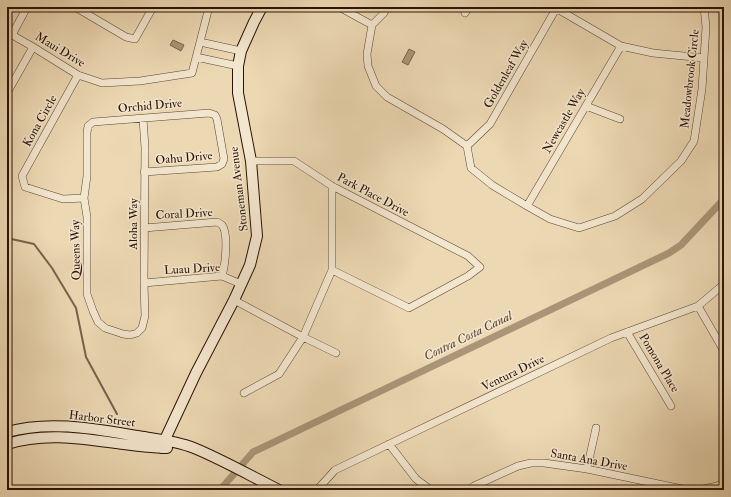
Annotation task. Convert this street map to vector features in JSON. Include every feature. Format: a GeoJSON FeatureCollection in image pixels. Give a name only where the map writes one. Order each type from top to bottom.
{"type":"FeatureCollection","features":[{"type":"Feature","properties":{"kind":"street"},"geometry":{"type":"LineString","coordinates":[[9,34],[27,7]]}},
{"type":"Feature","properties":{"kind":"street"},"geometry":{"type":"LineString","coordinates":[[75,7],[126,37],[135,39],[153,7]]}},
{"type":"Feature","properties":{"kind":"street"},"geometry":{"type":"LineString","coordinates":[[209,7],[196,57],[238,66]]}},
{"type":"Feature","properties":{"kind":"street","name":"Stoneman Avenue"},"geometry":{"type":"LineString","coordinates":[[163,444],[196,373],[234,300],[250,265],[258,236],[251,161],[238,93],[238,66],[241,51],[262,7]]}},
{"type":"Feature","properties":{"kind":"street"},"geometry":{"type":"LineString","coordinates":[[339,7],[372,25]]}},
{"type":"Feature","properties":{"kind":"street"},"geometry":{"type":"LineString","coordinates":[[386,7],[384,13],[372,25],[367,54],[368,66],[376,86],[387,97],[443,129],[467,146]]}},
{"type":"Feature","properties":{"kind":"street"},"geometry":{"type":"LineString","coordinates":[[556,7],[621,46],[653,53],[704,58]]}},
{"type":"Feature","properties":{"kind":"street","name":"Goldenleaf Way"},"geometry":{"type":"LineString","coordinates":[[467,146],[490,124],[556,7]]}},
{"type":"Feature","properties":{"kind":"street","name":"Meadowbrook Circle"},"geometry":{"type":"LineString","coordinates":[[467,146],[471,168],[492,185],[550,218],[579,228],[615,216],[642,199],[681,161],[694,141],[702,88],[706,27],[704,7]]}},
{"type":"Feature","properties":{"kind":"street","name":"Maui Drive"},"geometry":{"type":"LineString","coordinates":[[9,34],[34,47],[78,75],[102,83],[140,81],[192,73],[196,57]]}},
{"type":"Feature","properties":{"kind":"street"},"geometry":{"type":"LineString","coordinates":[[200,42],[241,51]]}},
{"type":"Feature","properties":{"kind":"street","name":"Newcastle Way"},"geometry":{"type":"LineString","coordinates":[[527,206],[621,46]]}},
{"type":"Feature","properties":{"kind":"street"},"geometry":{"type":"LineString","coordinates":[[7,93],[34,47]]}},
{"type":"Feature","properties":{"kind":"street","name":"Kona Circle"},"geometry":{"type":"LineString","coordinates":[[78,75],[22,176],[25,187],[63,199],[84,198]]}},
{"type":"Feature","properties":{"kind":"street"},"geometry":{"type":"LineString","coordinates":[[586,106],[620,119]]}},
{"type":"Feature","properties":{"kind":"street","name":"Orchid Drive"},"geometry":{"type":"LineString","coordinates":[[88,126],[93,122],[209,113],[214,114]]}},
{"type":"Feature","properties":{"kind":"street","name":"Oahu Drive"},"geometry":{"type":"LineString","coordinates":[[144,172],[217,167],[222,164],[224,159],[217,118],[214,114]]}},
{"type":"Feature","properties":{"kind":"street","name":"Aloha Way"},"geometry":{"type":"LineString","coordinates":[[142,328],[145,316],[143,119]]}},
{"type":"Feature","properties":{"kind":"street","name":"Queens Way"},"geometry":{"type":"LineString","coordinates":[[88,126],[87,176],[84,198],[88,217],[87,294],[98,322],[105,328],[130,336],[137,333],[142,328]]}},
{"type":"Feature","properties":{"kind":"street","name":"Park Place Drive"},"geometry":{"type":"LineString","coordinates":[[251,161],[294,161],[332,186],[468,256],[480,267],[468,276],[410,308],[332,270]]}},
{"type":"Feature","properties":{"kind":"street"},"geometry":{"type":"LineString","coordinates":[[244,393],[279,374],[303,337],[332,270],[332,186]]}},
{"type":"Feature","properties":{"kind":"street","name":"Coral Drive"},"geometry":{"type":"LineString","coordinates":[[144,228],[217,222],[221,224],[224,230],[226,256],[222,276]]}},
{"type":"Feature","properties":{"kind":"street","name":"Luau Drive"},"geometry":{"type":"LineString","coordinates":[[144,283],[222,276],[241,284]]}},
{"type":"Feature","properties":{"kind":"street","name":"Ventura Drive"},"geometry":{"type":"LineString","coordinates":[[317,490],[335,470],[627,332],[698,306],[724,284]]}},
{"type":"Feature","properties":{"kind":"street"},"geometry":{"type":"LineString","coordinates":[[234,300],[336,353]]}},
{"type":"Feature","properties":{"kind":"street"},"geometry":{"type":"LineString","coordinates":[[698,306],[724,351]]}},
{"type":"Feature","properties":{"kind":"street","name":"Pomona Place"},"geometry":{"type":"LineString","coordinates":[[627,332],[671,406]]}},
{"type":"Feature","properties":{"kind":"street","name":"Harbor Street"},"geometry":{"type":"LineString","coordinates":[[7,432],[28,428],[53,426],[103,431],[163,444]]}},
{"type":"Feature","properties":{"kind":"street"},"geometry":{"type":"LineString","coordinates":[[587,469],[596,428]]}},
{"type":"Feature","properties":{"kind":"street","name":"Harbor Street"},"geometry":{"type":"LineString","coordinates":[[7,444],[18,440],[53,437],[163,444],[193,448],[279,490]]}},
{"type":"Feature","properties":{"kind":"street"},"geometry":{"type":"LineString","coordinates":[[389,444],[416,479],[431,490]]}},
{"type":"Feature","properties":{"kind":"street","name":"Santa Ana Drive"},"geometry":{"type":"LineString","coordinates":[[468,490],[501,473],[530,463],[555,464],[587,469],[687,490]]}},
{"type":"Feature","properties":{"kind":"street"},"geometry":{"type":"LineString","coordinates":[[699,490],[717,486],[724,482]]}},
{"type":"Feature","properties":{"kind":"shaded area"},"geometry":{"type":"Polygon","coordinates":[[[173,40],[184,45],[181,51],[170,45],[173,40]]]}},
{"type":"Feature","properties":{"kind":"shaded area"},"geometry":{"type":"Polygon","coordinates":[[[409,49],[415,52],[408,65],[402,62],[409,49]]]}},
{"type":"Feature","properties":{"kind":"waterway","name":"Contra Costa Canal"},"geometry":{"type":"LineString","coordinates":[[220,490],[253,452],[669,253],[681,245],[724,199]]}},
{"type":"Feature","properties":{"kind":"waterway"},"geometry":{"type":"LineString","coordinates":[[7,238],[34,244],[52,268],[76,308],[86,357],[117,414]]}}]}
